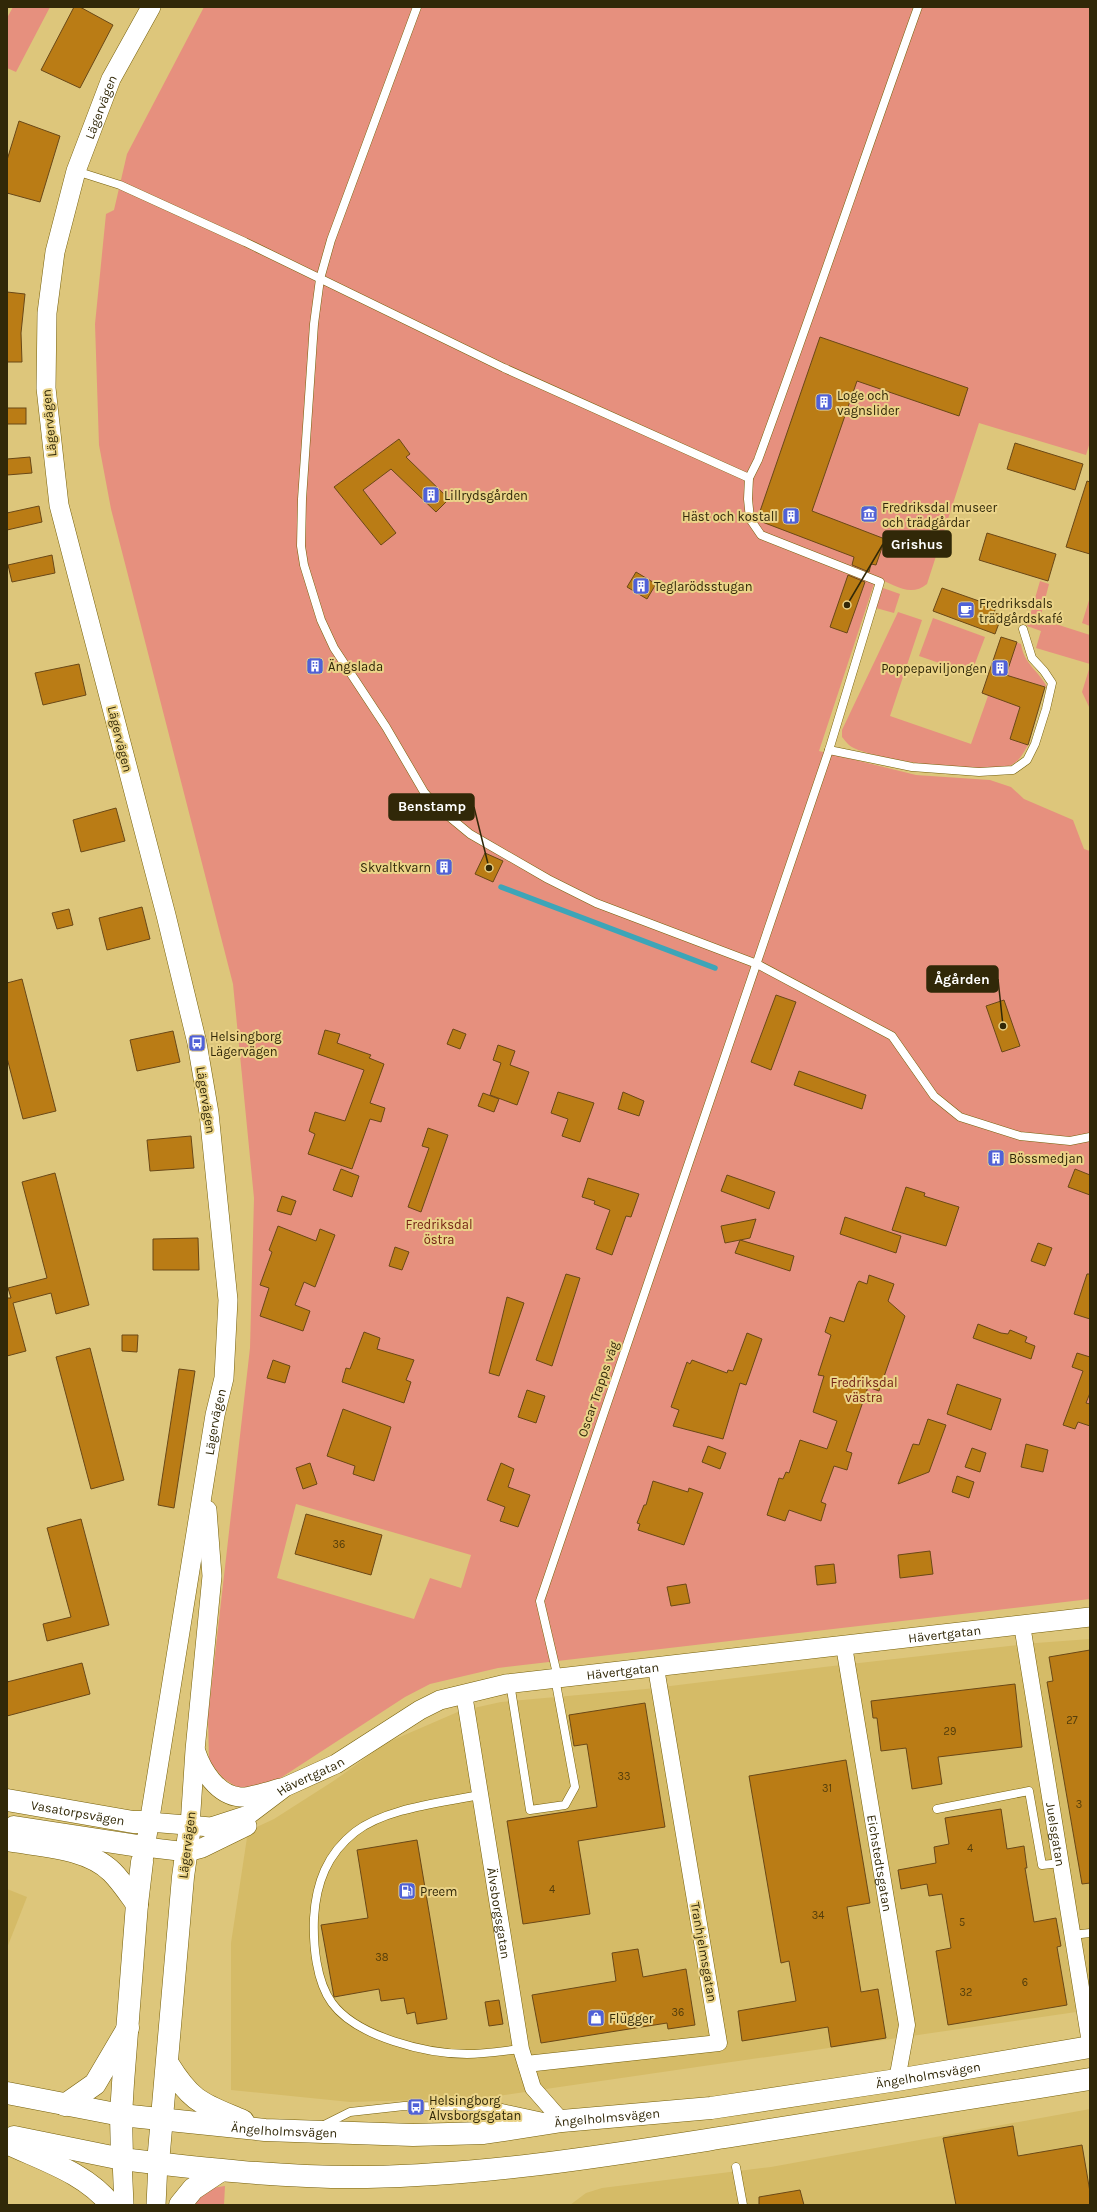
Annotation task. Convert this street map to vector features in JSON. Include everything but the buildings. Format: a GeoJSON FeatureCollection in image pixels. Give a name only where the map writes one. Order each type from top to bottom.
{"type":"FeatureCollection","features":[{"type":"Feature","properties":{"kind":"main road","name":"Vasatorpsvägen"},"geometry":{"type":"LineString","coordinates":[[7,1800],[133,1822],[149,1822]]}},
{"type":"Feature","properties":{"kind":"main road","name":"Vasatorpsvägen"},"geometry":{"type":"LineString","coordinates":[[7,1826],[144,1855]]}},
{"type":"Feature","properties":{"kind":"main road","name":"Lägervägen"},"geometry":{"type":"LineString","coordinates":[[158,2163],[190,1826]]}},
{"type":"Feature","properties":{"kind":"main road"},"geometry":{"type":"LineString","coordinates":[[7,1840],[76,1853],[101,1864],[112,1871],[137,1904]]}},
{"type":"Feature","properties":{"kind":"main road"},"geometry":{"type":"LineString","coordinates":[[122,2159],[120,2115],[137,1904],[144,1855]]}},
{"type":"Feature","properties":{"kind":"main road"},"geometry":{"type":"LineString","coordinates":[[65,2105],[96,2084],[128,2028]]}},
{"type":"Feature","properties":{"kind":"main road","name":"Ängelholmsvägen"},"geometry":{"type":"LineString","coordinates":[[7,2093],[120,2115],[265,2130],[413,2135],[484,2133],[562,2121],[711,2108],[897,2080],[1090,2047]]}},
{"type":"Feature","properties":{"kind":"main road"},"geometry":{"type":"LineString","coordinates":[[168,2064],[182,2087],[192,2097],[205,2105],[265,2130]]}},
{"type":"Feature","properties":{"kind":"main road"},"geometry":{"type":"LineString","coordinates":[[7,2136],[122,2159],[220,2171],[364,2177],[436,2174],[530,2166],[596,2158],[1088,2080]]}},
{"type":"Feature","properties":{"kind":"main road"},"geometry":{"type":"LineString","coordinates":[[7,2143],[82,2179],[104,2196],[111,2205]]}},
{"type":"Feature","properties":{"kind":"main road"},"geometry":{"type":"LineString","coordinates":[[180,2205],[193,2189],[220,2171]]}},
{"type":"Feature","properties":{"kind":"street","name":"Lägervägen"},"geometry":{"type":"LineString","coordinates":[[144,1855],[215,1415],[224,1378],[228,1300],[209,1113],[197,1042],[164,907],[59,505],[53,462],[46,388],[48,313],[59,234],[76,171],[111,79],[150,7]]}},
{"type":"Feature","properties":{"kind":"street","name":"Lägervägen"},"geometry":{"type":"LineString","coordinates":[[190,1826],[212,1576],[204,1485]]}},
{"type":"Feature","properties":{"kind":"street","name":"Hävertgatan"},"geometry":{"type":"LineString","coordinates":[[149,1822],[210,1827],[248,1815],[285,1787],[336,1764],[420,1710],[440,1700],[510,1683],[656,1668],[1090,1617]]}},
{"type":"Feature","properties":{"kind":"street","name":"Juelsgatan"},"geometry":{"type":"LineString","coordinates":[[1022,1625],[1090,2043]]}},
{"type":"Feature","properties":{"kind":"street","name":"Eichstedtsgatan"},"geometry":{"type":"LineString","coordinates":[[844,1646],[907,2025],[904,2049],[897,2080]]}},
{"type":"Feature","properties":{"kind":"street","name":"Tranhjelmsgatan"},"geometry":{"type":"LineString","coordinates":[[524,2056],[719,2043],[656,1668]]}},
{"type":"Feature","properties":{"kind":"street","name":"Älvsborgsgatan"},"geometry":{"type":"LineString","coordinates":[[464,1694],[479,1794],[524,2056],[533,2088],[562,2121]]}},
{"type":"Feature","properties":{"kind":"street"},"geometry":{"type":"LineString","coordinates":[[196,1750],[201,1767],[211,1780],[225,1791],[240,1797],[285,1787]]}},
{"type":"Feature","properties":{"kind":"street"},"geometry":{"type":"LineString","coordinates":[[144,1855],[187,1852],[202,1848],[265,1816],[336,1764]]}},
{"type":"Feature","properties":{"kind":"street"},"geometry":{"type":"LineString","coordinates":[[122,2159],[124,2205]]}},
{"type":"Feature","properties":{"kind":"street","name":"Lägervägen"},"geometry":{"type":"LineString","coordinates":[[156,2205],[158,2163]]}},
{"type":"Feature","properties":{"kind":"lane"},"geometry":{"type":"LineString","coordinates":[[417,7],[331,240],[320,279],[314,324],[302,499],[301,546],[304,565],[315,604],[334,648],[386,727],[412,774],[435,804],[455,823],[548,879],[596,903],[757,964],[892,1036],[934,1096],[960,1117],[1020,1136],[1070,1141],[1090,1137]]}},
{"type":"Feature","properties":{"kind":"lane"},"geometry":{"type":"LineString","coordinates":[[76,171],[120,185],[504,368],[749,478],[758,460],[801,341],[918,7]]}},
{"type":"Feature","properties":{"kind":"lane","name":"Oscar Trapps väg"},"geometry":{"type":"LineString","coordinates":[[510,1683],[530,1810],[565,1805],[576,1787],[557,1678],[540,1601],[705,1110],[757,964],[829,750],[880,582],[762,535],[750,519],[749,478]]}},
{"type":"Feature","properties":{"kind":"lane"},"geometry":{"type":"LineString","coordinates":[[829,750],[912,766],[979,772],[1013,770],[1026,760],[1035,744],[1046,709],[1052,683],[1044,670],[1032,658],[1023,629]]}},
{"type":"Feature","properties":{"kind":"lane"},"geometry":{"type":"LineString","coordinates":[[937,1809],[1029,1792],[1042,1865],[1061,1863]]}},
{"type":"Feature","properties":{"kind":"lane"},"geometry":{"type":"LineString","coordinates":[[479,1794],[386,1816],[371,1822],[342,1843],[330,1856],[324,1869],[316,1896],[314,1924],[318,1964],[327,1994],[333,2004],[357,2025],[375,2034],[395,2042],[465,2054],[524,2056]]}},
{"type":"Feature","properties":{"kind":"lane"},"geometry":{"type":"LineString","coordinates":[[1072,1935],[1090,1932]]}},
{"type":"Feature","properties":{"kind":"lane"},"geometry":{"type":"LineString","coordinates":[[310,2131],[350,2112],[404,2106],[497,2106],[562,2121]]}},
{"type":"Feature","properties":{"kind":"lane"},"geometry":{"type":"LineString","coordinates":[[736,2167],[743,2205]]}},
{"type":"Feature","properties":{"kind":"shaded area"},"geometry":{"type":"Polygon","coordinates":[[[1090,1639],[1090,2010],[484,2098],[350,2102],[231,2090],[231,1943],[248,1831],[274,1819],[335,1780],[386,1743],[460,1711],[501,1702],[646,1689],[1036,1643],[1090,1639]]]}},
{"type":"Feature","properties":{"kind":"shaded area"},"geometry":{"type":"Polygon","coordinates":[[[7,1889],[27,1897],[7,1948],[7,1889]]]}},
{"type":"Feature","properties":{"kind":"shaded area"},"geometry":{"type":"Polygon","coordinates":[[[1090,2109],[1090,2205],[570,2205],[586,2193],[602,2188],[771,2167],[1090,2109]]]}},
{"type":"Feature","properties":{"kind":"green space"},"geometry":{"type":"Polygon","coordinates":[[[13,7],[50,7],[16,72],[7,68],[7,18],[13,7]]]}},
{"type":"Feature","properties":{"kind":"green space"},"geometry":{"type":"Polygon","coordinates":[[[204,7],[1090,7],[1090,442],[1086,455],[979,423],[927,584],[921,588],[908,590],[876,578],[819,751],[916,775],[990,780],[1011,787],[1024,799],[1073,820],[1084,849],[1090,851],[1090,1599],[498,1668],[430,1684],[405,1697],[279,1779],[257,1788],[238,1788],[223,1778],[209,1761],[208,1716],[250,1348],[254,1198],[233,984],[111,509],[99,445],[95,324],[106,214],[114,210],[127,154],[204,7]],[[296,1504],[277,1578],[414,1619],[430,1578],[461,1588],[471,1555],[296,1504]]]}},
{"type":"Feature","properties":{"kind":"green space"},"geometry":{"type":"Polygon","coordinates":[[[1040,581],[1049,584],[1040,619],[1090,635],[1090,664],[1036,648],[1041,631],[1027,626],[1040,581]]]}},
{"type":"Feature","properties":{"kind":"green space"},"geometry":{"type":"Polygon","coordinates":[[[883,588],[900,594],[894,613],[876,608],[883,588]]]}},
{"type":"Feature","properties":{"kind":"green space"},"geometry":{"type":"Polygon","coordinates":[[[1090,597],[1090,626],[1082,623],[1090,597]]]}},
{"type":"Feature","properties":{"kind":"green space"},"geometry":{"type":"Polygon","coordinates":[[[898,612],[922,620],[890,716],[971,744],[988,696],[982,693],[1001,637],[1021,644],[1028,662],[1047,687],[1028,682],[1010,739],[1028,745],[1022,756],[1013,764],[1001,768],[983,769],[936,766],[888,758],[856,749],[850,746],[842,737],[842,730],[898,612]]]}},
{"type":"Feature","properties":{"kind":"green space"},"geometry":{"type":"Polygon","coordinates":[[[933,618],[985,637],[971,674],[919,656],[933,618]]]}},
{"type":"Feature","properties":{"kind":"green space"},"geometry":{"type":"Polygon","coordinates":[[[1090,666],[1090,709],[1082,692],[1090,666]]]}},
{"type":"Feature","properties":{"kind":"green space"},"geometry":{"type":"Polygon","coordinates":[[[225,2186],[224,2205],[188,2205],[212,2188],[225,2186]]]}},
{"type":"Feature","properties":{"kind":"waterway"},"geometry":{"type":"LineString","coordinates":[[501,887],[715,968]]}},
{"type":"Feature","properties":{"kind":"place","name":"Loge och vagnslider"},"geometry":{"type":"Point","coordinates":[824,402]}},
{"type":"Feature","properties":{"kind":"place","name":"Lillrydsgården"},"geometry":{"type":"Point","coordinates":[431,495]}},
{"type":"Feature","properties":{"kind":"place","name":"Fredriksdal museer och trädgårdar"},"geometry":{"type":"Point","coordinates":[869,514]}},
{"type":"Feature","properties":{"kind":"place","name":"Häst och kostall"},"geometry":{"type":"Point","coordinates":[791,516]}},
{"type":"Feature","properties":{"kind":"place","name":"Teglarödsstugan"},"geometry":{"type":"Point","coordinates":[641,586]}},
{"type":"Feature","properties":{"kind":"place","name":"Grishus"},"geometry":{"type":"Point","coordinates":[847,605]}},
{"type":"Feature","properties":{"kind":"place","name":"Fredriksdals trädgårdskafé"},"geometry":{"type":"Point","coordinates":[966,610]}},
{"type":"Feature","properties":{"kind":"place","name":"Ängslada"},"geometry":{"type":"Point","coordinates":[315,666]}},
{"type":"Feature","properties":{"kind":"place","name":"Poppepaviljongen"},"geometry":{"type":"Point","coordinates":[1000,668]}},
{"type":"Feature","properties":{"kind":"place","name":"Skvaltkvarn"},"geometry":{"type":"Point","coordinates":[444,867]}},
{"type":"Feature","properties":{"kind":"place","name":"Benstamp"},"geometry":{"type":"Point","coordinates":[489,868]}},
{"type":"Feature","properties":{"kind":"place","name":"Ågården"},"geometry":{"type":"Point","coordinates":[1003,1026]}},
{"type":"Feature","properties":{"kind":"place","name":"Helsingborg Lägervägen"},"geometry":{"type":"Point","coordinates":[197,1043]}},
{"type":"Feature","properties":{"kind":"place","name":"Bössmedjan"},"geometry":{"type":"Point","coordinates":[996,1158]}},
{"type":"Feature","properties":{"kind":"place","name":"Preem"},"geometry":{"type":"Point","coordinates":[407,1891]}},
{"type":"Feature","properties":{"kind":"place","name":"Flügger"},"geometry":{"type":"Point","coordinates":[596,2018]}},
{"type":"Feature","properties":{"kind":"place","name":"Helsingborg Älvsborgsgatan"},"geometry":{"type":"Point","coordinates":[416,2107]}},
{"type":"Feature","properties":{"kind":"park label","name":"Fredriksdal östra"},"geometry":{"type":"Point","coordinates":[439,1232]}},
{"type":"Feature","properties":{"kind":"park label","name":"Fredriksdal västra"},"geometry":{"type":"Point","coordinates":[864,1390]}}]}
